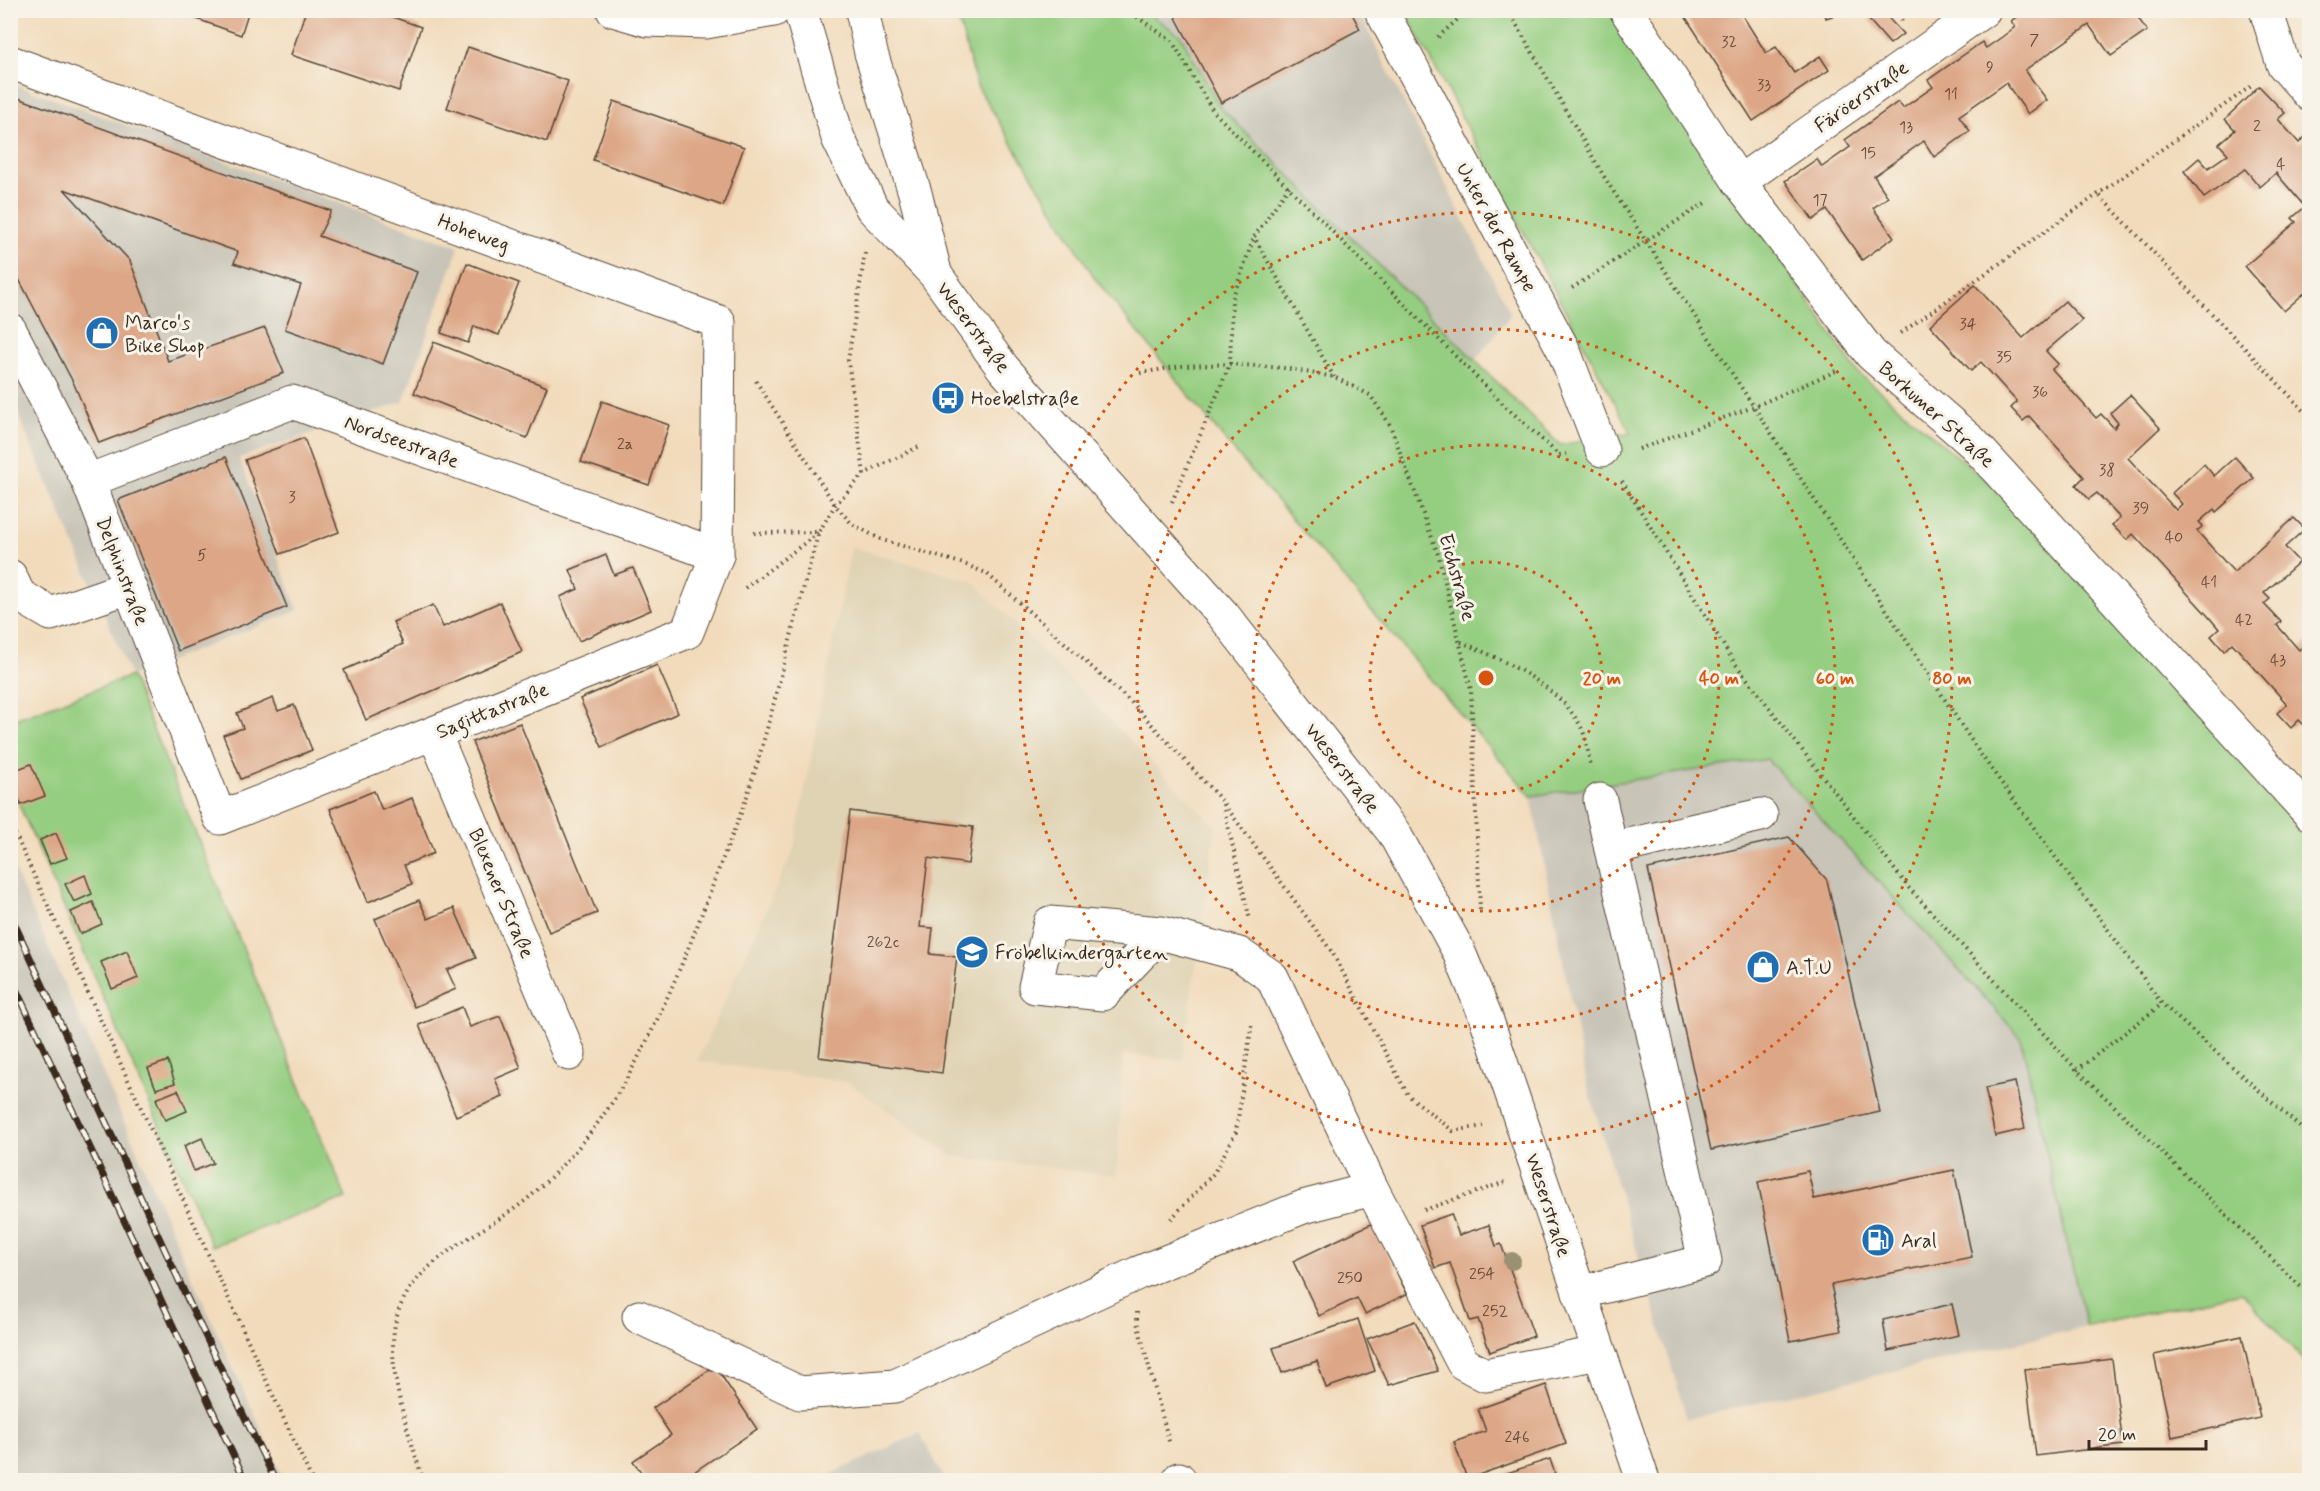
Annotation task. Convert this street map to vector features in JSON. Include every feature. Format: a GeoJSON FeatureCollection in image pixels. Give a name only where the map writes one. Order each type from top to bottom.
{"type":"FeatureCollection","features":[{"type":"Feature","properties":{"kind":"street"},"geometry":{"type":"LineString","coordinates":[[614,10],[648,20],[706,22],[774,10]]}},
{"type":"Feature","properties":{"kind":"street","name":"Weserstraße"},"geometry":{"type":"LineString","coordinates":[[800,10],[838,138],[872,208],[935,274],[1003,368],[1224,616],[1394,832],[1458,950],[1521,1119],[1642,1480]]}},
{"type":"Feature","properties":{"kind":"street","name":"Weserstraße"},"geometry":{"type":"LineString","coordinates":[[862,10],[871,53],[915,193],[935,274]]}},
{"type":"Feature","properties":{"kind":"street","name":"Unter der Rampe"},"geometry":{"type":"LineString","coordinates":[[1380,10],[1563,349],[1602,450]]}},
{"type":"Feature","properties":{"kind":"street","name":"Borkumer Straße"},"geometry":{"type":"LineString","coordinates":[[1626,10],[1739,182],[1871,354],[1973,443],[2310,814]]}},
{"type":"Feature","properties":{"kind":"street","name":"Färöerstraße"},"geometry":{"type":"LineString","coordinates":[[1739,182],[1984,10]]}},
{"type":"Feature","properties":{"kind":"street"},"geometry":{"type":"LineString","coordinates":[[2266,10],[2283,64],[2310,95]]}},
{"type":"Feature","properties":{"kind":"street","name":"Hoheweg"},"geometry":{"type":"LineString","coordinates":[[10,62],[719,322],[717,555]]}},
{"type":"Feature","properties":{"kind":"street","name":"Delphinstraße"},"geometry":{"type":"LineString","coordinates":[[10,330],[88,481],[220,818]]}},
{"type":"Feature","properties":{"kind":"street","name":"Nordseestraße"},"geometry":{"type":"LineString","coordinates":[[88,481],[292,402],[717,555]]}},
{"type":"Feature","properties":{"kind":"street","name":"Sagittastraße"},"geometry":{"type":"LineString","coordinates":[[220,818],[687,632],[717,555]]}},
{"type":"Feature","properties":{"kind":"street"},"geometry":{"type":"LineString","coordinates":[[10,576],[19,595],[51,614],[129,587]]}},
{"type":"Feature","properties":{"kind":"street","name":"Blexener Straße"},"geometry":{"type":"LineString","coordinates":[[434,733],[569,1054]]}},
{"type":"Feature","properties":{"kind":"street"},"geometry":{"type":"LineString","coordinates":[[1579,1293],[1705,1261],[1600,800]]}},
{"type":"Feature","properties":{"kind":"street"},"geometry":{"type":"LineString","coordinates":[[1611,849],[1761,815]]}},
{"type":"Feature","properties":{"kind":"street"},"geometry":{"type":"LineString","coordinates":[[1161,933],[1239,954],[1272,977],[1372,1189],[1463,1363],[1485,1375],[1599,1353]]}},
{"type":"Feature","properties":{"kind":"street"},"geometry":{"type":"LineString","coordinates":[[639,1317],[800,1393],[895,1386],[1138,1273],[1303,1208],[1372,1189]]}},
{"type":"Feature","properties":{"kind":"path"},"geometry":{"type":"LineString","coordinates":[[1127,10],[1172,41],[1213,111],[1503,404],[1559,455],[1644,448],[1752,407],[1871,354],[2100,196],[2283,64]]}},
{"type":"Feature","properties":{"kind":"path"},"geometry":{"type":"LineString","coordinates":[[1508,10],[1606,180],[1752,407],[1980,752],[2162,1004],[2310,1136]]}},
{"type":"Feature","properties":{"kind":"path"},"geometry":{"type":"LineString","coordinates":[[1541,307],[1739,182]]}},
{"type":"Feature","properties":{"kind":"path"},"geometry":{"type":"LineString","coordinates":[[1157,539],[1230,364],[1232,300],[1254,237],[1289,186]]}},
{"type":"Feature","properties":{"kind":"path"},"geometry":{"type":"LineString","coordinates":[[2100,196],[2310,417]]}},
{"type":"Feature","properties":{"kind":"path"},"geometry":{"type":"LineString","coordinates":[[864,474],[848,360],[872,208]]}},
{"type":"Feature","properties":{"kind":"path"},"geometry":{"type":"LineString","coordinates":[[1254,237],[1334,377]]}},
{"type":"Feature","properties":{"kind":"path","name":"Eichstraße"},"geometry":{"type":"LineString","coordinates":[[1140,373],[1181,366],[1230,364],[1283,368],[1334,377],[1370,395],[1390,425],[1439,557],[1471,690],[1481,922]]}},
{"type":"Feature","properties":{"kind":"path"},"geometry":{"type":"LineString","coordinates":[[755,380],[835,506],[852,524],[882,540],[964,564],[986,573],[1007,588],[1131,702],[1222,801],[1332,952],[1408,1095],[1453,1131],[1521,1119]]}},
{"type":"Feature","properties":{"kind":"path"},"geometry":{"type":"LineString","coordinates":[[799,599],[819,532],[835,506],[864,474],[922,445]]}},
{"type":"Feature","properties":{"kind":"path"},"geometry":{"type":"LineString","coordinates":[[1602,450],[1734,662],[1909,888],[2077,1070],[2302,1289],[2310,1286]]}},
{"type":"Feature","properties":{"kind":"path"},"geometry":{"type":"LineString","coordinates":[[717,555],[750,533],[819,532]]}},
{"type":"Feature","properties":{"kind":"path"},"geometry":{"type":"LineString","coordinates":[[744,589],[819,532]]}},
{"type":"Feature","properties":{"kind":"path"},"geometry":{"type":"LineString","coordinates":[[1461,641],[1508,663],[1539,682],[1581,727]]}},
{"type":"Feature","properties":{"kind":"path"},"geometry":{"type":"LineString","coordinates":[[1169,1220],[1214,1173],[1236,1132],[1247,1065],[1257,967],[1250,920],[1222,801]]}},
{"type":"Feature","properties":{"kind":"path"},"geometry":{"type":"LineString","coordinates":[[10,823],[312,1480]]}},
{"type":"Feature","properties":{"kind":"path"},"geometry":{"type":"LineString","coordinates":[[2077,1070],[2162,1004]]}},
{"type":"Feature","properties":{"kind":"path"},"geometry":{"type":"LineString","coordinates":[[1389,1222],[1538,1170]]}},
{"type":"Feature","properties":{"kind":"path"},"geometry":{"type":"LineString","coordinates":[[1138,1273],[1137,1322],[1180,1480]]}},
{"type":"Feature","properties":{"kind":"shaded area"},"geometry":{"type":"Polygon","coordinates":[[[1145,11],[1358,11],[1511,314],[1474,362],[1220,107],[1181,36],[1145,11]]]}},
{"type":"Feature","properties":{"kind":"shaded area"},"geometry":{"type":"Polygon","coordinates":[[[10,83],[459,247],[403,402],[239,458],[298,610],[131,676],[11,398],[10,83]]]}},
{"type":"Feature","properties":{"kind":"shaded area","name":"Fröbelkindergarten"},"geometry":{"type":"Polygon","coordinates":[[[851,547],[973,581],[1216,827],[1182,1061],[1123,1054],[1117,1176],[952,1156],[847,1082],[697,1061],[793,851],[851,547]]]}},
{"type":"Feature","properties":{"kind":"shaded area"},"geometry":{"type":"Polygon","coordinates":[[[1766,759],[2021,1038],[2086,1327],[1687,1419],[1587,1084],[1531,796],[1766,759]]]}},
{"type":"Feature","properties":{"kind":"shaded area"},"geometry":{"type":"Polygon","coordinates":[[[11,862],[186,1264],[284,1480],[11,1480],[11,862]]]}},
{"type":"Feature","properties":{"kind":"shaded area"},"geometry":{"type":"Polygon","coordinates":[[[920,1433],[945,1480],[818,1480],[920,1433]]]}},
{"type":"Feature","properties":{"kind":"green space"},"geometry":{"type":"Polygon","coordinates":[[[956,11],[1145,11],[1181,36],[1220,107],[1560,445],[1631,433],[1405,11],[1613,11],[1857,372],[2001,493],[2309,835],[2309,1366],[2241,1292],[2086,1327],[2021,1038],[1767,759],[1531,796],[1234,451],[1096,280],[977,86],[956,11]]]}},
{"type":"Feature","properties":{"kind":"green space"},"geometry":{"type":"Polygon","coordinates":[[[131,676],[346,1198],[212,1246],[11,786],[10,721],[131,676]]]}},
{"type":"Feature","properties":{"kind":"building"},"geometry":{"type":"Polygon","coordinates":[[[172,10],[249,10],[241,35],[172,10]]]}},
{"type":"Feature","properties":{"kind":"building"},"geometry":{"type":"Polygon","coordinates":[[[306,10],[373,10],[421,27],[399,91],[291,55],[306,10]]]}},
{"type":"Feature","properties":{"kind":"building"},"geometry":{"type":"Polygon","coordinates":[[[1172,10],[1350,10],[1360,29],[1221,103],[1172,10]]]}},
{"type":"Feature","properties":{"kind":"building"},"geometry":{"type":"Polygon","coordinates":[[[1681,10],[1739,10],[1766,53],[1776,47],[1794,73],[1820,56],[1829,70],[1753,121],[1681,10]]]}},
{"type":"Feature","properties":{"kind":"building"},"geometry":{"type":"Polygon","coordinates":[[[1824,10],[1848,10],[1848,11],[1826,18],[1824,10]]]}},
{"type":"Feature","properties":{"kind":"building"},"geometry":{"type":"Polygon","coordinates":[[[1881,10],[1903,34],[1890,44],[1869,20],[1881,10]]]}},
{"type":"Feature","properties":{"kind":"building"},"geometry":{"type":"Polygon","coordinates":[[[2026,10],[2133,10],[2147,31],[2111,56],[2089,25],[2025,70],[2047,100],[2028,114],[2006,83],[1959,116],[1970,131],[1934,157],[1924,141],[1874,176],[1888,197],[1873,208],[1894,237],[1862,260],[1827,210],[1813,220],[1785,181],[1817,159],[1822,167],[1850,147],[1845,140],[1898,102],[1903,108],[1933,87],[1928,80],[1982,42],[1986,48],[2002,37],[2015,27],[2011,21],[2026,10]]]}},
{"type":"Feature","properties":{"kind":"building"},"geometry":{"type":"Polygon","coordinates":[[[468,47],[568,81],[547,142],[447,108],[468,47]]]}},
{"type":"Feature","properties":{"kind":"building"},"geometry":{"type":"Polygon","coordinates":[[[2259,86],[2285,113],[2278,119],[2299,143],[2306,136],[2310,140],[2310,288],[2284,311],[2245,266],[2296,222],[2292,218],[2305,207],[2276,173],[2260,187],[2245,169],[2204,198],[2184,171],[2199,158],[2208,168],[2228,154],[2219,144],[2235,130],[2225,119],[2259,86]]]}},
{"type":"Feature","properties":{"kind":"building"},"geometry":{"type":"Polygon","coordinates":[[[10,95],[331,211],[319,236],[417,272],[383,364],[285,329],[301,285],[234,263],[238,252],[64,189],[130,261],[168,361],[265,328],[284,373],[99,443],[74,384],[10,262],[10,95]]]}},
{"type":"Feature","properties":{"kind":"building"},"geometry":{"type":"Polygon","coordinates":[[[614,101],[744,147],[723,206],[593,160],[614,101]]]}},
{"type":"Feature","properties":{"kind":"building"},"geometry":{"type":"Polygon","coordinates":[[[467,263],[519,283],[499,335],[474,326],[468,343],[441,333],[467,263]]]}},
{"type":"Feature","properties":{"kind":"building"},"geometry":{"type":"Polygon","coordinates":[[[1975,285],[2023,338],[2065,301],[2082,320],[2046,351],[2058,364],[2052,369],[2096,418],[2101,414],[2114,428],[2118,423],[2110,413],[2130,395],[2160,428],[2128,458],[2176,510],[2182,504],[2172,493],[2204,464],[2214,476],[2235,457],[2254,478],[2216,512],[2214,509],[2199,522],[2203,526],[2197,531],[2234,572],[2294,518],[2305,529],[2285,547],[2299,562],[2264,593],[2270,599],[2264,604],[2281,622],[2277,625],[2299,650],[2310,640],[2310,731],[2299,720],[2291,728],[2277,713],[2287,704],[2232,643],[2224,651],[2211,636],[2219,629],[2133,534],[2127,540],[2112,525],[2120,518],[2097,493],[2089,499],[2076,485],[2084,477],[2029,416],[2023,421],[2011,408],[2017,402],[1981,362],[1971,371],[1930,325],[1975,285]]]}},
{"type":"Feature","properties":{"kind":"building"},"geometry":{"type":"Polygon","coordinates":[[[434,342],[547,387],[527,438],[414,393],[434,342]]]}},
{"type":"Feature","properties":{"kind":"building"},"geometry":{"type":"Polygon","coordinates":[[[602,401],[669,425],[649,485],[581,462],[602,401]]]}},
{"type":"Feature","properties":{"kind":"building"},"geometry":{"type":"Polygon","coordinates":[[[304,438],[339,532],[280,554],[245,460],[304,438]]]}},
{"type":"Feature","properties":{"kind":"building"},"geometry":{"type":"Polygon","coordinates":[[[226,457],[287,607],[178,651],[118,500],[226,457]]]}},
{"type":"Feature","properties":{"kind":"building"},"geometry":{"type":"Polygon","coordinates":[[[606,555],[614,575],[633,568],[651,610],[579,641],[560,597],[578,589],[570,570],[606,555]]]}},
{"type":"Feature","properties":{"kind":"building"},"geometry":{"type":"Polygon","coordinates":[[[500,602],[522,652],[366,720],[344,670],[403,644],[393,622],[433,605],[443,627],[500,602]]]}},
{"type":"Feature","properties":{"kind":"building"},"geometry":{"type":"Polygon","coordinates":[[[657,665],[678,713],[602,747],[580,699],[657,665]]]}},
{"type":"Feature","properties":{"kind":"building"},"geometry":{"type":"Polygon","coordinates":[[[273,698],[278,711],[294,705],[312,750],[241,779],[223,735],[243,728],[237,713],[273,698]]]}},
{"type":"Feature","properties":{"kind":"building"},"geometry":{"type":"Polygon","coordinates":[[[520,723],[597,913],[549,932],[472,742],[520,723]]]}},
{"type":"Feature","properties":{"kind":"building"},"geometry":{"type":"Polygon","coordinates":[[[31,764],[45,796],[21,805],[10,781],[10,772],[31,764]]]}},
{"type":"Feature","properties":{"kind":"building"},"geometry":{"type":"Polygon","coordinates":[[[374,791],[382,810],[412,798],[434,853],[404,865],[412,884],[368,902],[330,809],[374,791]]]}},
{"type":"Feature","properties":{"kind":"building"},"geometry":{"type":"Polygon","coordinates":[[[850,811],[973,827],[968,864],[928,858],[920,927],[933,928],[930,954],[957,957],[942,1073],[819,1057],[850,811]]]}},
{"type":"Feature","properties":{"kind":"building"},"geometry":{"type":"Polygon","coordinates":[[[56,833],[67,858],[50,864],[40,840],[56,833]]]}},
{"type":"Feature","properties":{"kind":"building"},"geometry":{"type":"Polygon","coordinates":[[[1789,837],[1827,880],[1880,1112],[1711,1150],[1648,869],[1789,837]]]}},
{"type":"Feature","properties":{"kind":"building"},"geometry":{"type":"Polygon","coordinates":[[[85,875],[92,894],[74,902],[65,884],[85,875]]]}},
{"type":"Feature","properties":{"kind":"building"},"geometry":{"type":"Polygon","coordinates":[[[419,900],[428,919],[454,908],[476,958],[447,970],[456,989],[414,1007],[375,919],[419,900]]]}},
{"type":"Feature","properties":{"kind":"building"},"geometry":{"type":"Polygon","coordinates":[[[93,902],[102,924],[80,934],[71,912],[93,902]]]}},
{"type":"Feature","properties":{"kind":"building"},"geometry":{"type":"Polygon","coordinates":[[[127,951],[138,978],[112,989],[101,962],[127,951]]]}},
{"type":"Feature","properties":{"kind":"building"},"geometry":{"type":"Polygon","coordinates":[[[462,1007],[470,1027],[500,1016],[521,1068],[495,1079],[503,1097],[456,1116],[419,1025],[462,1007]]]}},
{"type":"Feature","properties":{"kind":"building"},"geometry":{"type":"Polygon","coordinates":[[[168,1061],[175,1083],[156,1089],[148,1068],[168,1061]]]}},
{"type":"Feature","properties":{"kind":"building"},"geometry":{"type":"Polygon","coordinates":[[[2015,1082],[2025,1129],[1995,1136],[1985,1088],[2015,1082]]]}},
{"type":"Feature","properties":{"kind":"building"},"geometry":{"type":"Polygon","coordinates":[[[178,1090],[187,1111],[165,1120],[156,1099],[178,1090]]]}},
{"type":"Feature","properties":{"kind":"building"},"geometry":{"type":"Polygon","coordinates":[[[202,1138],[213,1163],[194,1171],[184,1146],[202,1138]]]}},
{"type":"Feature","properties":{"kind":"building"},"geometry":{"type":"Polygon","coordinates":[[[1954,1170],[1972,1257],[1831,1285],[1841,1331],[1790,1341],[1758,1182],[1808,1171],[1814,1199],[1954,1170]]]}},
{"type":"Feature","properties":{"kind":"building"},"geometry":{"type":"Polygon","coordinates":[[[1451,1214],[1459,1235],[1489,1225],[1496,1246],[1501,1244],[1534,1336],[1490,1352],[1478,1319],[1470,1321],[1450,1263],[1435,1268],[1420,1225],[1451,1214]]]}},
{"type":"Feature","properties":{"kind":"building"},"geometry":{"type":"Polygon","coordinates":[[[1373,1223],[1407,1294],[1365,1314],[1357,1298],[1319,1316],[1293,1261],[1373,1223]]]}},
{"type":"Feature","properties":{"kind":"building"},"geometry":{"type":"Polygon","coordinates":[[[1952,1304],[1959,1335],[1888,1351],[1883,1320],[1952,1304]]]}},
{"type":"Feature","properties":{"kind":"building"},"geometry":{"type":"Polygon","coordinates":[[[1358,1319],[1375,1371],[1326,1388],[1317,1361],[1282,1373],[1273,1348],[1358,1319]]]}},
{"type":"Feature","properties":{"kind":"building"},"geometry":{"type":"Polygon","coordinates":[[[1415,1321],[1438,1371],[1389,1385],[1367,1339],[1415,1321]]]}},
{"type":"Feature","properties":{"kind":"building"},"geometry":{"type":"Polygon","coordinates":[[[2242,1336],[2260,1418],[2172,1437],[2154,1355],[2242,1336]]]}},
{"type":"Feature","properties":{"kind":"building"},"geometry":{"type":"Polygon","coordinates":[[[2112,1359],[2123,1445],[2036,1456],[2025,1370],[2112,1359]]]}},
{"type":"Feature","properties":{"kind":"building"},"geometry":{"type":"Polygon","coordinates":[[[715,1366],[757,1429],[682,1480],[647,1480],[633,1461],[671,1435],[653,1408],[715,1366]]]}},
{"type":"Feature","properties":{"kind":"building"},"geometry":{"type":"Polygon","coordinates":[[[1546,1385],[1566,1444],[1467,1479],[1454,1442],[1486,1431],[1478,1409],[1546,1385]]]}},
{"type":"Feature","properties":{"kind":"building"},"geometry":{"type":"Polygon","coordinates":[[[1550,1459],[1557,1480],[1486,1480],[1550,1459]]]}},
{"type":"Feature","properties":{"kind":"railway"},"geometry":{"type":"LineString","coordinates":[[10,914],[187,1298],[275,1480]]}},
{"type":"Feature","properties":{"kind":"railway"},"geometry":{"type":"LineString","coordinates":[[10,976],[245,1480]]}},
{"type":"Feature","properties":{"kind":"place","name":"Marco's Bike Shop"},"geometry":{"type":"Point","coordinates":[102,333]}},
{"type":"Feature","properties":{"kind":"place","name":"Hoebelstraße"},"geometry":{"type":"Point","coordinates":[948,398]}},
{"type":"Feature","properties":{"kind":"place","name":"Fröbelkindergarten"},"geometry":{"type":"Point","coordinates":[972,952]}},
{"type":"Feature","properties":{"kind":"place","name":"A.T.U"},"geometry":{"type":"Point","coordinates":[1763,967]}},
{"type":"Feature","properties":{"kind":"place","name":"Aral"},"geometry":{"type":"Point","coordinates":[1878,1240]}}]}
